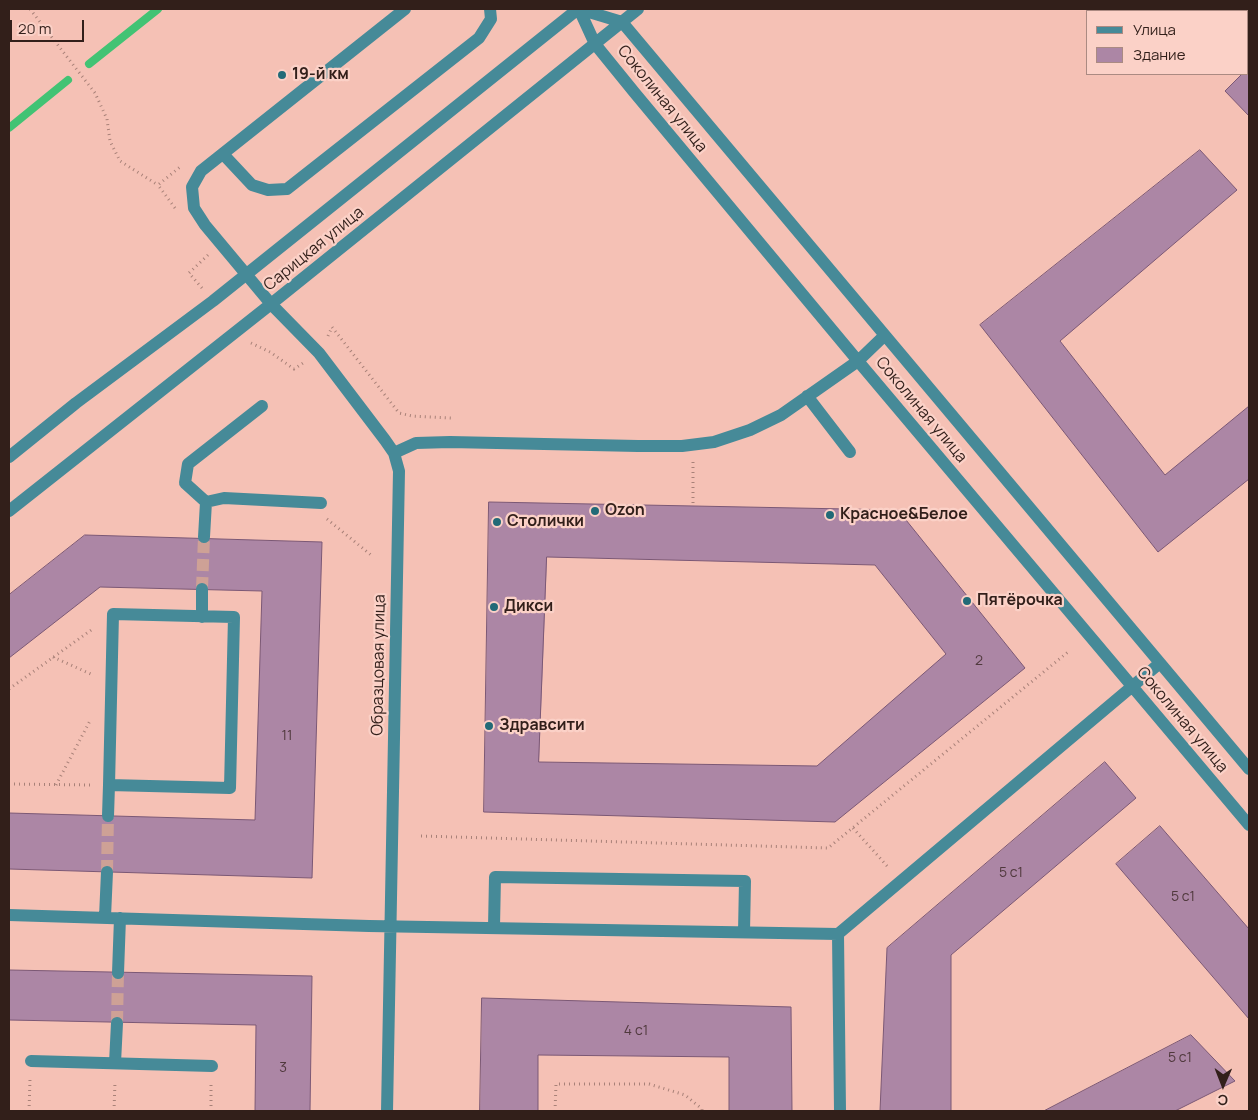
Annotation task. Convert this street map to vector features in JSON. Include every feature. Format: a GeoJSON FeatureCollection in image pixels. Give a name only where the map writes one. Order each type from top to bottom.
{"type":"FeatureCollection","features":[{"type":"Feature","properties":{"kind":"street","name":"Образцовая улица"},"geometry":{"type":"LineString","coordinates":[[388,1111],[399,471],[394,453],[319,353],[245,275],[205,225],[194,208],[192,187],[201,171],[405,9]]}},
{"type":"Feature","properties":{"kind":"street"},"geometry":{"type":"LineString","coordinates":[[223,154],[252,185],[268,190],[287,189],[479,38],[491,18],[490,9]]}},
{"type":"Feature","properties":{"kind":"street","name":"Соколиная улица"},"geometry":{"type":"LineString","coordinates":[[579,9],[622,22],[1249,769]]}},
{"type":"Feature","properties":{"kind":"street","name":"Соколиная улица"},"geometry":{"type":"LineString","coordinates":[[579,9],[595,44],[858,361],[1249,825]]}},
{"type":"Feature","properties":{"kind":"street","name":"Сарицкая улица"},"geometry":{"type":"LineString","coordinates":[[9,457],[76,403],[213,301],[579,9]]}},
{"type":"Feature","properties":{"kind":"street","name":"Сарицкая улица"},"geometry":{"type":"LineString","coordinates":[[9,511],[271,304],[638,9]]}},
{"type":"Feature","properties":{"kind":"street"},"geometry":{"type":"LineString","coordinates":[[394,453],[416,443],[638,446],[714,442],[750,430],[781,415],[858,361],[884,336]]}},
{"type":"Feature","properties":{"kind":"street"},"geometry":{"type":"LineString","coordinates":[[807,396],[850,452]]}},
{"type":"Feature","properties":{"kind":"street"},"geometry":{"type":"LineString","coordinates":[[206,502],[185,483],[188,464],[262,406]]}},
{"type":"Feature","properties":{"kind":"street"},"geometry":{"type":"LineString","coordinates":[[206,502],[224,498],[321,503]]}},
{"type":"Feature","properties":{"kind":"street"},"geometry":{"type":"LineString","coordinates":[[204,537],[206,502]]}},
{"type":"Feature","properties":{"kind":"street"},"geometry":{"type":"LineString","coordinates":[[202,589],[202,617]]}},
{"type":"Feature","properties":{"kind":"street"},"geometry":{"type":"LineString","coordinates":[[108,816],[113,614],[234,617],[230,788],[109,785]]}},
{"type":"Feature","properties":{"kind":"street"},"geometry":{"type":"LineString","coordinates":[[9,915],[390,926],[838,934],[1160,663]]}},
{"type":"Feature","properties":{"kind":"street"},"geometry":{"type":"LineString","coordinates":[[106,917],[107,872]]}},
{"type":"Feature","properties":{"kind":"street"},"geometry":{"type":"LineString","coordinates":[[494,927],[495,877],[745,881],[744,932]]}},
{"type":"Feature","properties":{"kind":"street"},"geometry":{"type":"LineString","coordinates":[[118,973],[120,918]]}},
{"type":"Feature","properties":{"kind":"street"},"geometry":{"type":"LineString","coordinates":[[838,934],[840,1111]]}},
{"type":"Feature","properties":{"kind":"street"},"geometry":{"type":"LineString","coordinates":[[116,1063],[117,1023]]}},
{"type":"Feature","properties":{"kind":"street"},"geometry":{"type":"LineString","coordinates":[[31,1061],[212,1066]]}},
{"type":"Feature","properties":{"kind":"path"},"geometry":{"type":"LineString","coordinates":[[30,9],[95,93],[107,119],[110,141],[120,160],[158,185]]}},
{"type":"Feature","properties":{"kind":"path"},"geometry":{"type":"LineString","coordinates":[[332,327],[400,413],[412,416],[450,418]]}},
{"type":"Feature","properties":{"kind":"path"},"geometry":{"type":"LineString","coordinates":[[247,342],[270,352],[294,369]]}},
{"type":"Feature","properties":{"kind":"path"},"geometry":{"type":"LineString","coordinates":[[693,444],[693,506]]}},
{"type":"Feature","properties":{"kind":"path"},"geometry":{"type":"LineString","coordinates":[[306,502],[371,555]]}},
{"type":"Feature","properties":{"kind":"path"},"geometry":{"type":"LineString","coordinates":[[9,689],[113,614]]}},
{"type":"Feature","properties":{"kind":"path"},"geometry":{"type":"LineString","coordinates":[[421,836],[828,848],[1068,652]]}},
{"type":"Feature","properties":{"kind":"path"},"geometry":{"type":"LineString","coordinates":[[53,658],[111,682]]}},
{"type":"Feature","properties":{"kind":"path"},"geometry":{"type":"LineString","coordinates":[[56,785],[92,716]]}},
{"type":"Feature","properties":{"kind":"path"},"geometry":{"type":"LineString","coordinates":[[9,784],[109,785]]}},
{"type":"Feature","properties":{"kind":"path"},"geometry":{"type":"LineString","coordinates":[[853,828],[900,881]]}},
{"type":"Feature","properties":{"kind":"path"},"geometry":{"type":"LineString","coordinates":[[29,1111],[31,1061]]}},
{"type":"Feature","properties":{"kind":"path"},"geometry":{"type":"LineString","coordinates":[[114,1111],[116,1063]]}},
{"type":"Feature","properties":{"kind":"path"},"geometry":{"type":"LineString","coordinates":[[211,1111],[212,1066]]}},
{"type":"Feature","properties":{"kind":"path"},"geometry":{"type":"LineString","coordinates":[[555,1111],[556,1084],[649,1084],[684,1096],[702,1109],[702,1111]]}},
{"type":"Feature","properties":{"kind":"building"},"geometry":{"type":"Polygon","coordinates":[[[1248,67],[1249,116],[1225,91],[1241,75],[1248,75],[1248,67]]]}},
{"type":"Feature","properties":{"kind":"building"},"geometry":{"type":"Polygon","coordinates":[[[1200,150],[1237,190],[1060,341],[1165,475],[1249,406],[1249,479],[1158,552],[980,325],[1200,150]]]}},
{"type":"Feature","properties":{"kind":"building"},"geometry":{"type":"Polygon","coordinates":[[[489,502],[898,510],[1025,668],[835,822],[484,812],[489,502]],[[547,557],[539,762],[817,766],[946,654],[875,565],[547,557]]]}},
{"type":"Feature","properties":{"kind":"building"},"geometry":{"type":"Polygon","coordinates":[[[85,535],[322,542],[312,878],[9,869],[9,813],[255,820],[262,591],[100,587],[9,658],[9,595],[85,535]]]}},
{"type":"Feature","properties":{"kind":"building"},"geometry":{"type":"Polygon","coordinates":[[[1105,762],[1136,798],[951,955],[951,1111],[880,1111],[887,948],[1105,762]]]}},
{"type":"Feature","properties":{"kind":"building"},"geometry":{"type":"Polygon","coordinates":[[[1160,826],[1249,929],[1249,1019],[1116,864],[1160,826]]]}},
{"type":"Feature","properties":{"kind":"building"},"geometry":{"type":"Polygon","coordinates":[[[9,970],[312,976],[310,1111],[255,1111],[256,1025],[9,1020],[9,970]]]}},
{"type":"Feature","properties":{"kind":"building"},"geometry":{"type":"Polygon","coordinates":[[[482,998],[791,1007],[792,1111],[729,1111],[729,1057],[538,1055],[538,1111],[480,1111],[482,998]]]}},
{"type":"Feature","properties":{"kind":"building"},"geometry":{"type":"Polygon","coordinates":[[[1191,1035],[1235,1081],[1175,1111],[1044,1111],[1191,1035]]]}},
{"type":"Feature","properties":{"kind":"waterway"},"geometry":{"type":"LineString","coordinates":[[89,64],[158,9]]}},
{"type":"Feature","properties":{"kind":"waterway"},"geometry":{"type":"LineString","coordinates":[[9,128],[68,80]]}},
{"type":"Feature","properties":{"kind":"tunnel"},"geometry":{"type":"LineString","coordinates":[[202,589],[204,537]]}},
{"type":"Feature","properties":{"kind":"tunnel"},"geometry":{"type":"LineString","coordinates":[[107,872],[108,816]]}},
{"type":"Feature","properties":{"kind":"tunnel"},"geometry":{"type":"LineString","coordinates":[[117,1023],[118,973]]}},
{"type":"Feature","properties":{"kind":"place","name":"19-й км"},"geometry":{"type":"Point","coordinates":[282,75]}},
{"type":"Feature","properties":{"kind":"place","name":"Ozon"},"geometry":{"type":"Point","coordinates":[595,511]}},
{"type":"Feature","properties":{"kind":"place","name":"Красное&Белое"},"geometry":{"type":"Point","coordinates":[830,515]}},
{"type":"Feature","properties":{"kind":"place","name":"Столички"},"geometry":{"type":"Point","coordinates":[497,522]}},
{"type":"Feature","properties":{"kind":"place","name":"Пятёрочка"},"geometry":{"type":"Point","coordinates":[967,601]}},
{"type":"Feature","properties":{"kind":"place","name":"Дикси"},"geometry":{"type":"Point","coordinates":[494,607]}},
{"type":"Feature","properties":{"kind":"place","name":"Здравсити"},"geometry":{"type":"Point","coordinates":[489,726]}}]}
